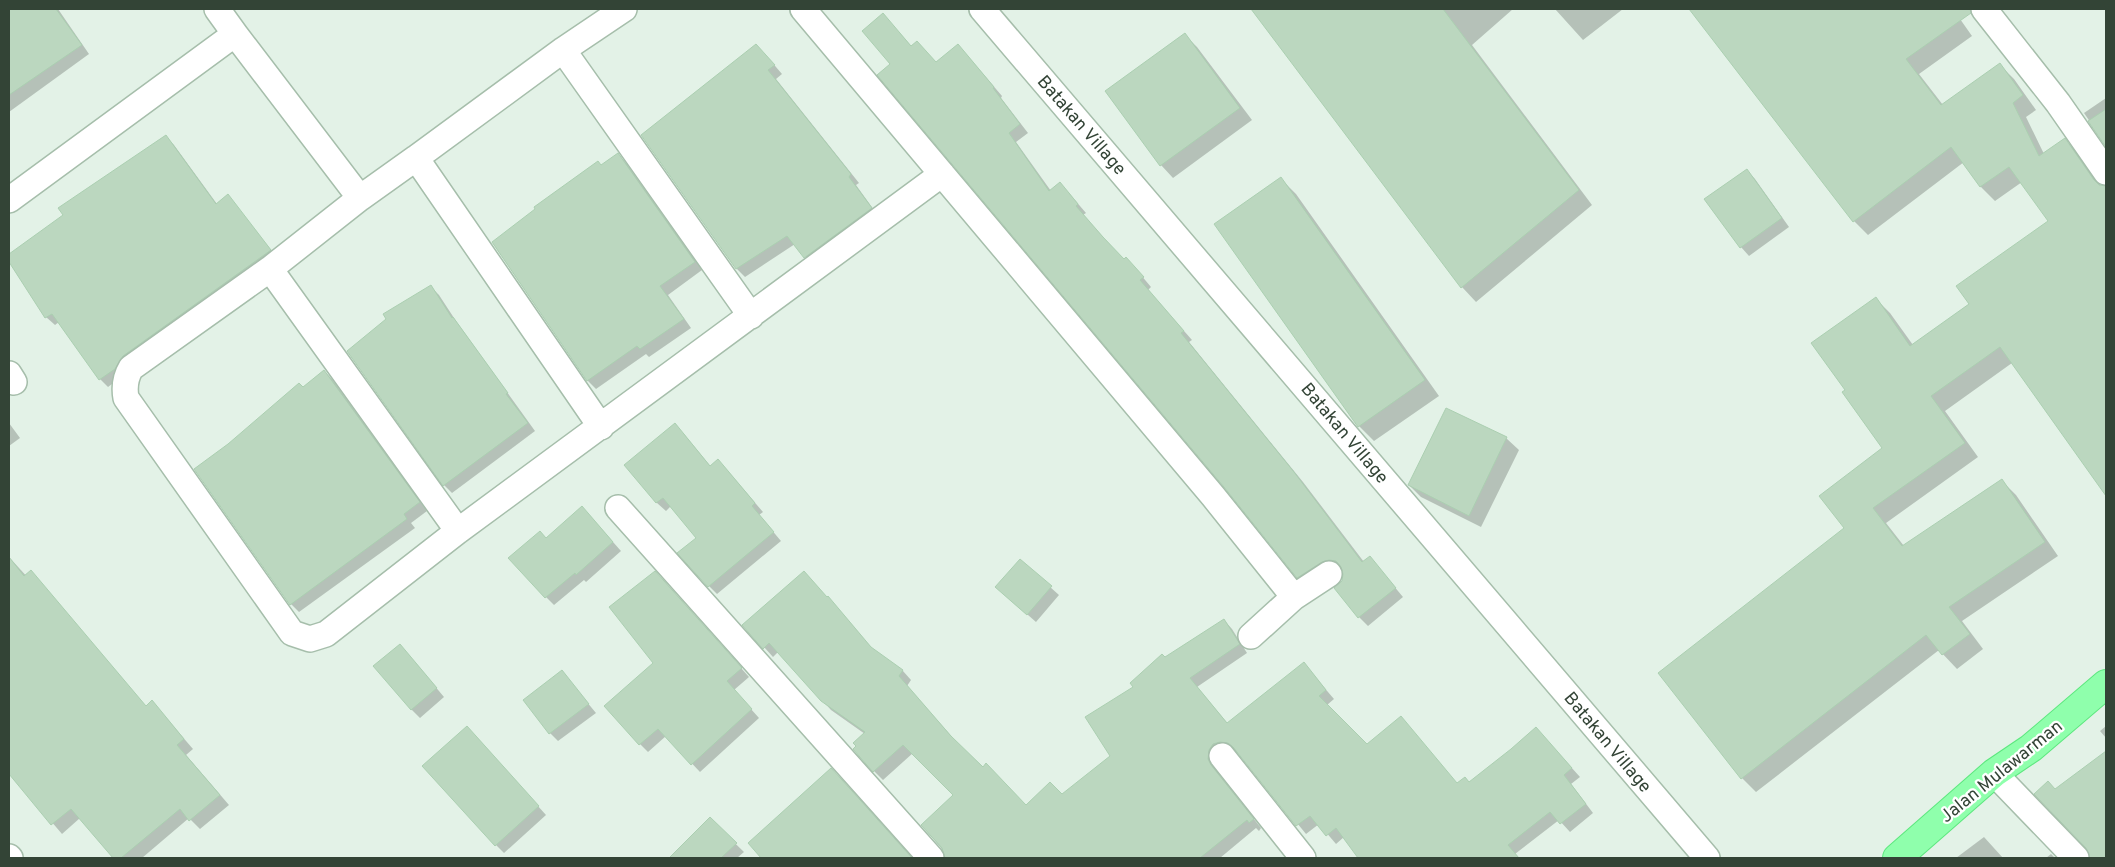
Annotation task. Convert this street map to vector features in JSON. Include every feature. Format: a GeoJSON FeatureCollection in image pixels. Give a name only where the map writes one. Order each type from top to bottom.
{"type":"FeatureCollection","features":[{"type":"Feature","properties":{"kind":"main road","name":"Jalan Mulawarman"},"geometry":{"type":"LineString","coordinates":[[1897,858],[1994,773],[2030,748],[2106,684]]}},
{"type":"Feature","properties":{"kind":"street"},"geometry":{"type":"LineString","coordinates":[[217,9],[360,198]]}},
{"type":"Feature","properties":{"kind":"street"},"geometry":{"type":"LineString","coordinates":[[624,9],[563,50],[360,198],[270,269],[131,368],[127,374],[124,389],[126,398],[292,632],[310,639],[326,634],[458,531],[942,174]]}},
{"type":"Feature","properties":{"kind":"street"},"geometry":{"type":"LineString","coordinates":[[803,9],[1213,496],[1294,597]]}},
{"type":"Feature","properties":{"kind":"street","name":"Batakan Village"},"geometry":{"type":"LineString","coordinates":[[982,9],[1707,858]]}},
{"type":"Feature","properties":{"kind":"street"},"geometry":{"type":"LineString","coordinates":[[1984,9],[2058,102],[2106,172]]}},
{"type":"Feature","properties":{"kind":"street"},"geometry":{"type":"LineString","coordinates":[[9,200],[235,34]]}},
{"type":"Feature","properties":{"kind":"street"},"geometry":{"type":"LineString","coordinates":[[563,50],[751,316]]}},
{"type":"Feature","properties":{"kind":"street"},"geometry":{"type":"LineString","coordinates":[[416,158],[601,427]]}},
{"type":"Feature","properties":{"kind":"street"},"geometry":{"type":"LineString","coordinates":[[270,269],[458,531]]}},
{"type":"Feature","properties":{"kind":"street"},"geometry":{"type":"LineString","coordinates":[[618,508],[931,858]]}},
{"type":"Feature","properties":{"kind":"street"},"geometry":{"type":"LineString","coordinates":[[1251,636],[1294,597],[1329,574]]}},
{"type":"Feature","properties":{"kind":"street"},"geometry":{"type":"LineString","coordinates":[[1222,756],[1303,858]]}},
{"type":"Feature","properties":{"kind":"street"},"geometry":{"type":"LineString","coordinates":[[1994,773],[2076,858]]}},
{"type":"Feature","properties":{"kind":"building"},"geometry":{"type":"Polygon","coordinates":[[[9,9],[56,9],[82,45],[9,95],[9,9]]]}},
{"type":"Feature","properties":{"kind":"building"},"geometry":{"type":"Polygon","coordinates":[[[1251,9],[1443,9],[1579,190],[1461,288],[1251,9]]]}},
{"type":"Feature","properties":{"kind":"building"},"geometry":{"type":"Polygon","coordinates":[[[1689,9],[1970,9],[1971,13],[1906,59],[1941,105],[2000,63],[2023,95],[2013,103],[2039,156],[2065,138],[2094,180],[2099,185],[2106,186],[2106,496],[2000,347],[1931,396],[1965,443],[1873,508],[1902,546],[2002,479],[2045,542],[1949,607],[1970,634],[1942,655],[1926,635],[1741,779],[1658,673],[1844,528],[1819,496],[1882,448],[1842,392],[1845,390],[1811,343],[1876,297],[1910,346],[1969,304],[1956,286],[2048,221],[2009,167],[1980,187],[1951,147],[1853,222],[1689,9]]]}},
{"type":"Feature","properties":{"kind":"building"},"geometry":{"type":"Polygon","coordinates":[[[883,13],[911,46],[917,41],[936,62],[958,44],[994,87],[1020,124],[1009,133],[1049,191],[1060,182],[1078,204],[1076,206],[1103,237],[1124,259],[1126,257],[1144,277],[1140,280],[1184,331],[1181,333],[1294,472],[1362,562],[1370,556],[1396,588],[1358,618],[1334,588],[1342,581],[1343,574],[1341,567],[1336,561],[1322,562],[1297,578],[1224,487],[877,75],[890,64],[862,31],[883,13]]]}},
{"type":"Feature","properties":{"kind":"building"},"geometry":{"type":"Polygon","coordinates":[[[1185,33],[1240,108],[1160,166],[1105,91],[1185,33]]]}},
{"type":"Feature","properties":{"kind":"building"},"geometry":{"type":"Polygon","coordinates":[[[756,44],[775,65],[768,70],[851,174],[849,177],[872,208],[804,258],[787,236],[736,269],[641,135],[756,44]]]}},
{"type":"Feature","properties":{"kind":"building"},"geometry":{"type":"Polygon","coordinates":[[[2106,109],[2106,147],[2088,121],[2106,109]]]}},
{"type":"Feature","properties":{"kind":"building"},"geometry":{"type":"Polygon","coordinates":[[[166,135],[216,204],[228,194],[271,250],[123,356],[115,369],[99,380],[52,314],[45,318],[9,262],[9,254],[63,215],[58,208],[166,135]]]}},
{"type":"Feature","properties":{"kind":"building"},"geometry":{"type":"Polygon","coordinates":[[[618,153],[695,262],[660,286],[684,319],[640,349],[637,346],[587,381],[492,242],[535,209],[534,207],[598,161],[601,165],[618,153]]]}},
{"type":"Feature","properties":{"kind":"building"},"geometry":{"type":"Polygon","coordinates":[[[1747,169],[1782,218],[1740,248],[1704,199],[1747,169]]]}},
{"type":"Feature","properties":{"kind":"building"},"geometry":{"type":"Polygon","coordinates":[[[1281,177],[1425,380],[1358,427],[1214,224],[1281,177]]]}},
{"type":"Feature","properties":{"kind":"building"},"geometry":{"type":"Polygon","coordinates":[[[431,285],[452,318],[528,423],[443,486],[347,351],[386,319],[383,314],[431,285]]]}},
{"type":"Feature","properties":{"kind":"building"},"geometry":{"type":"Polygon","coordinates":[[[324,370],[420,502],[404,514],[407,519],[290,605],[194,469],[228,444],[299,383],[303,387],[324,370]]]}},
{"type":"Feature","properties":{"kind":"building"},"geometry":{"type":"Polygon","coordinates":[[[1446,408],[1507,437],[1469,516],[1408,485],[1446,408]]]}},
{"type":"Feature","properties":{"kind":"building"},"geometry":{"type":"Polygon","coordinates":[[[675,423],[710,466],[718,459],[755,503],[752,506],[774,532],[708,587],[677,553],[696,538],[663,498],[656,503],[624,465],[675,423]]]}},
{"type":"Feature","properties":{"kind":"building"},"geometry":{"type":"Polygon","coordinates":[[[582,506],[613,542],[576,575],[575,573],[545,598],[508,558],[540,531],[546,538],[582,506]]]}},
{"type":"Feature","properties":{"kind":"building"},"geometry":{"type":"Polygon","coordinates":[[[9,557],[24,576],[31,570],[146,706],[152,700],[184,739],[177,745],[220,795],[189,821],[180,809],[121,858],[113,858],[71,809],[51,825],[9,774],[9,557]]]}},
{"type":"Feature","properties":{"kind":"building"},"geometry":{"type":"Polygon","coordinates":[[[1020,559],[1052,586],[1027,615],[995,587],[1020,559]]]}},
{"type":"Feature","properties":{"kind":"building"},"geometry":{"type":"Polygon","coordinates":[[[655,571],[742,668],[727,681],[752,709],[691,765],[658,729],[639,745],[604,706],[653,663],[609,607],[655,571]]]}},
{"type":"Feature","properties":{"kind":"building"},"geometry":{"type":"Polygon","coordinates":[[[804,571],[871,647],[903,670],[899,676],[951,736],[983,767],[986,763],[1026,805],[1050,782],[1062,794],[1110,756],[1085,717],[1133,687],[1130,683],[1162,654],[1165,657],[1224,619],[1240,644],[1190,678],[1227,723],[1304,662],[1326,690],[1319,696],[1367,744],[1401,716],[1457,783],[1465,777],[1469,782],[1536,727],[1572,768],[1564,775],[1586,804],[1560,824],[1550,812],[1508,845],[1519,858],[1358,858],[1336,828],[1326,836],[1310,816],[1296,826],[1233,747],[1228,743],[1220,742],[1213,744],[1209,750],[1208,759],[1254,819],[1249,823],[1247,820],[1200,858],[945,858],[942,848],[921,825],[953,795],[903,745],[873,772],[853,749],[856,746],[853,743],[865,732],[821,701],[769,643],[763,649],[742,625],[804,571]]]}},
{"type":"Feature","properties":{"kind":"building"},"geometry":{"type":"Polygon","coordinates":[[[400,644],[437,688],[411,710],[373,666],[400,644]]]}},
{"type":"Feature","properties":{"kind":"building"},"geometry":{"type":"Polygon","coordinates":[[[562,670],[589,704],[549,734],[523,700],[562,670]]]}},
{"type":"Feature","properties":{"kind":"building"},"geometry":{"type":"Polygon","coordinates":[[[467,726],[539,806],[495,846],[422,766],[467,726]]]}},
{"type":"Feature","properties":{"kind":"building"},"geometry":{"type":"Polygon","coordinates":[[[2106,751],[2106,858],[2090,858],[2086,848],[2034,794],[2048,781],[2055,789],[2106,751]]]}},
{"type":"Feature","properties":{"kind":"building"},"geometry":{"type":"Polygon","coordinates":[[[831,768],[912,858],[761,858],[748,843],[831,768]]]}},
{"type":"Feature","properties":{"kind":"building"},"geometry":{"type":"Polygon","coordinates":[[[710,817],[737,843],[721,858],[669,858],[710,817]]]}}]}
